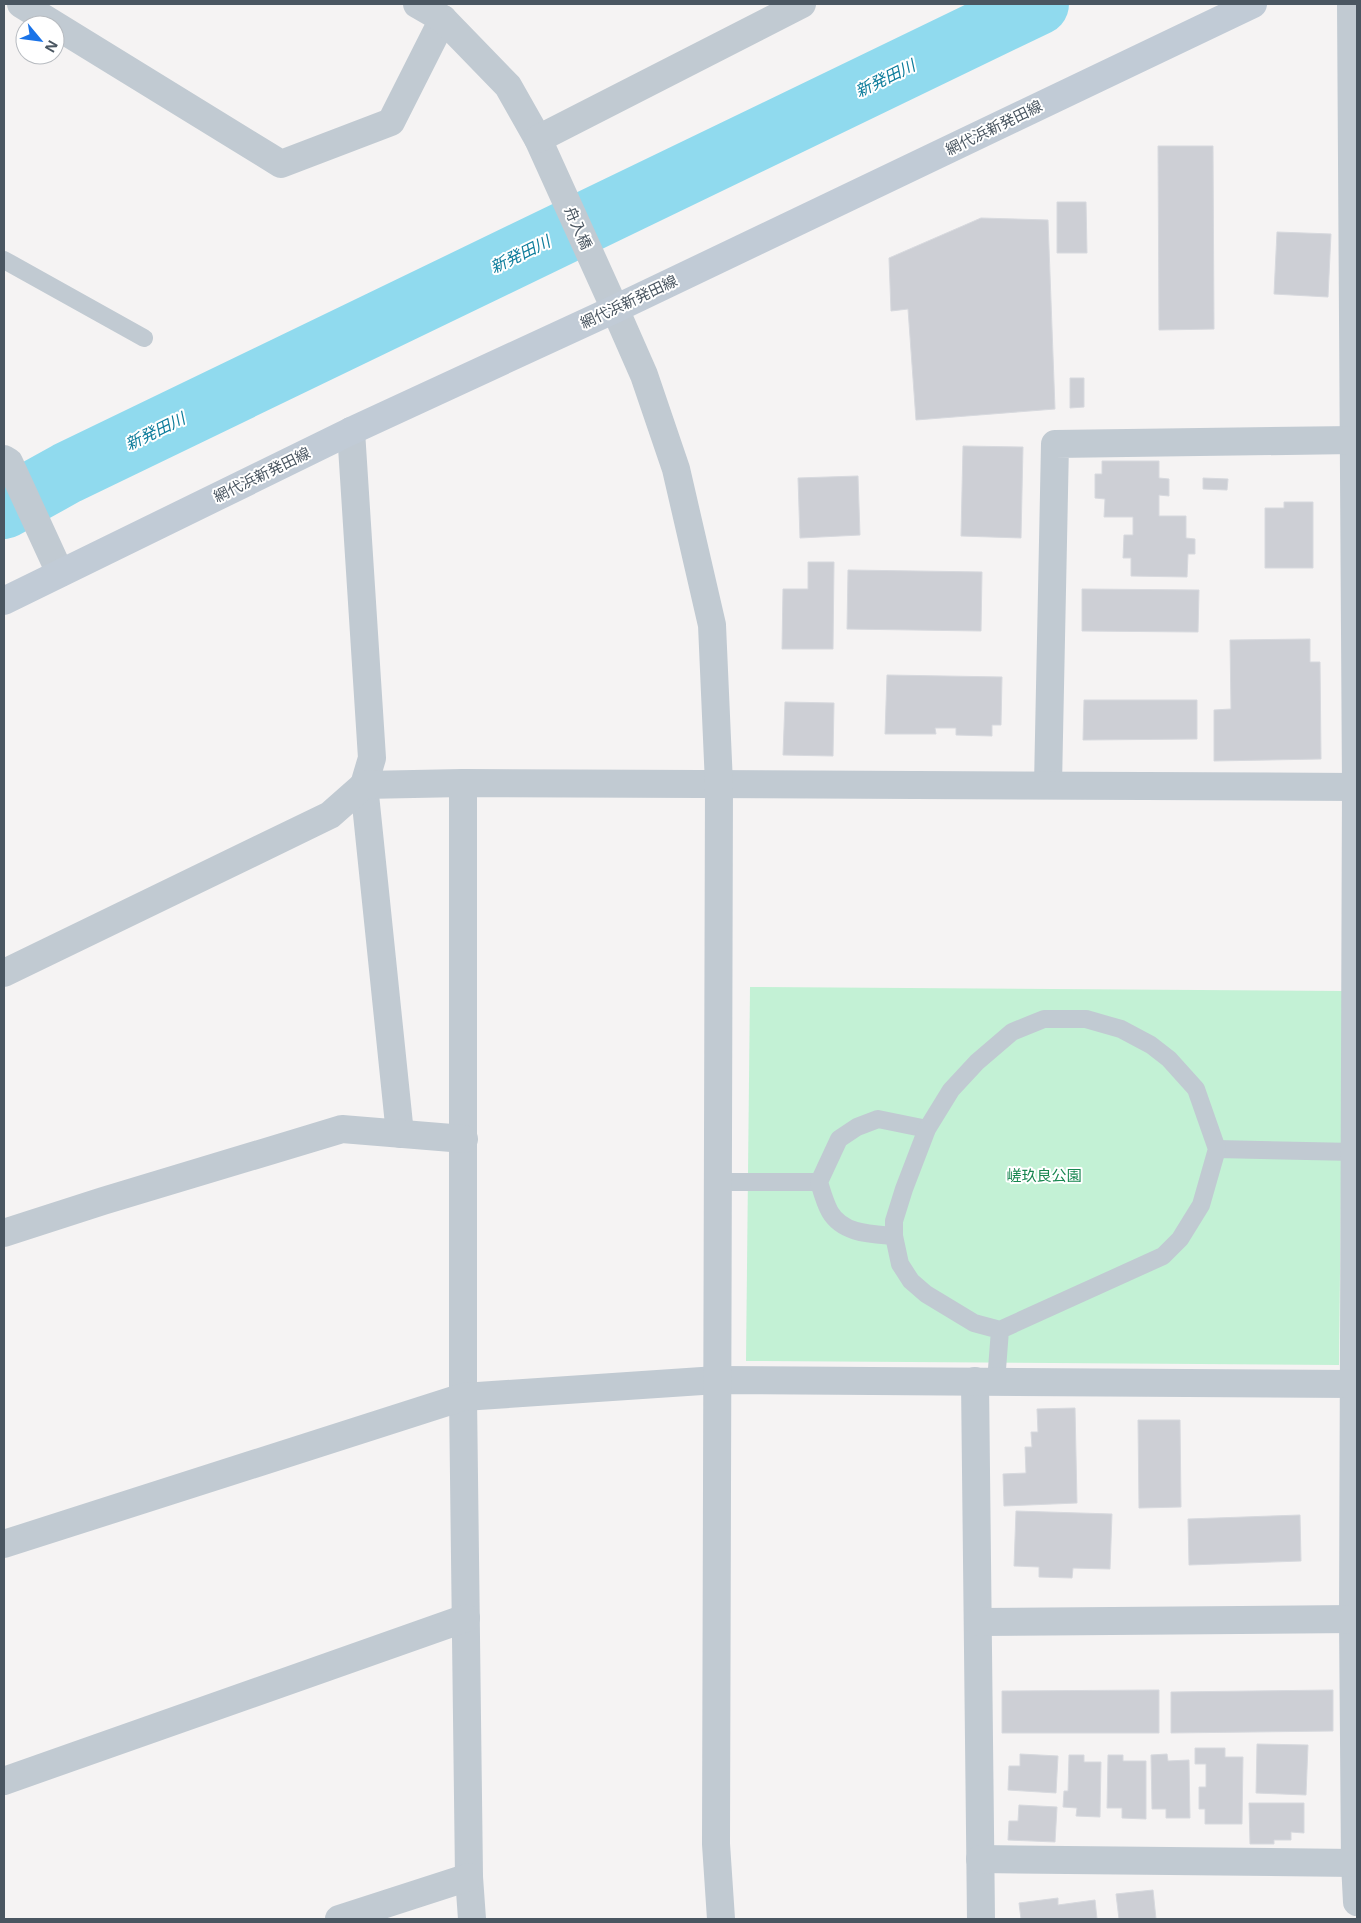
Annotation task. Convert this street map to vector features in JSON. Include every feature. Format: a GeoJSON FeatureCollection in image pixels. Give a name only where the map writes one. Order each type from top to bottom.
{"type":"FeatureCollection","features":[{"type":"Feature","properties":{"kind":"main road","name":"網代浜新発田線"},"geometry":{"type":"LineString","coordinates":[[4,601],[351,432],[615,309],[1253,4]]}},
{"type":"Feature","properties":{"kind":"street"},"geometry":{"type":"LineString","coordinates":[[21,4],[281,164],[391,122],[443,19]]}},
{"type":"Feature","properties":{"kind":"street","name":"舟入橋"},"geometry":{"type":"LineString","coordinates":[[417,4],[443,19],[508,86],[538,139],[644,375],[676,469],[712,625],[719,784],[716,1844],[721,1919]]}},
{"type":"Feature","properties":{"kind":"street"},"geometry":{"type":"LineString","coordinates":[[538,139],[802,4]]}},
{"type":"Feature","properties":{"kind":"street"},"geometry":{"type":"LineString","coordinates":[[1351,4],[1356,787],[1353,1619],[1354,1863],[1357,1902]]}},
{"type":"Feature","properties":{"kind":"street"},"geometry":{"type":"LineString","coordinates":[[351,432],[372,758],[364,785],[400,1134]]}},
{"type":"Feature","properties":{"kind":"street"},"geometry":{"type":"LineString","coordinates":[[1048,785],[1055,444],[1354,440]]}},
{"type":"Feature","properties":{"kind":"street"},"geometry":{"type":"LineString","coordinates":[[6,460],[60,573]]}},
{"type":"Feature","properties":{"kind":"street"},"geometry":{"type":"LineString","coordinates":[[4,973],[330,815],[364,785],[463,783],[1356,787]]}},
{"type":"Feature","properties":{"kind":"street"},"geometry":{"type":"LineString","coordinates":[[463,783],[463,1397],[472,1919]]}},
{"type":"Feature","properties":{"kind":"street"},"geometry":{"type":"LineString","coordinates":[[4,1233],[342,1129],[464,1139]]}},
{"type":"Feature","properties":{"kind":"street"},"geometry":{"type":"LineString","coordinates":[[4,1544],[463,1397],[717,1380],[1354,1384]]}},
{"type":"Feature","properties":{"kind":"street"},"geometry":{"type":"LineString","coordinates":[[981,1919],[978,1622],[985,1382]]}},
{"type":"Feature","properties":{"kind":"street"},"geometry":{"type":"LineString","coordinates":[[4,1780],[466,1618]]}},
{"type":"Feature","properties":{"kind":"street"},"geometry":{"type":"LineString","coordinates":[[978,1622],[1353,1619]]}},
{"type":"Feature","properties":{"kind":"street"},"geometry":{"type":"LineString","coordinates":[[980,1859],[1354,1863]]}},
{"type":"Feature","properties":{"kind":"street"},"geometry":{"type":"LineString","coordinates":[[339,1919],[470,1877]]}},
{"type":"Feature","properties":{"kind":"lane"},"geometry":{"type":"LineString","coordinates":[[4,260],[144,338]]}},
{"type":"Feature","properties":{"kind":"lane"},"geometry":{"type":"LineString","coordinates":[[1044,1019],[1086,1019],[1121,1029],[1151,1045],[1169,1059],[1196,1089],[1217,1149],[1201,1205],[1180,1239],[1162,1256],[1000,1330],[974,1322],[921,1290],[900,1264],[894,1236],[894,1221],[927,1129],[952,1090],[977,1062],[1012,1032],[1044,1019]]}},
{"type":"Feature","properties":{"kind":"lane"},"geometry":{"type":"LineString","coordinates":[[894,1236],[862,1233],[840,1223],[830,1212],[819,1182],[839,1139],[857,1127],[878,1119],[927,1129]]}},
{"type":"Feature","properties":{"kind":"lane"},"geometry":{"type":"LineString","coordinates":[[1217,1149],[1354,1152]]}},
{"type":"Feature","properties":{"kind":"lane"},"geometry":{"type":"LineString","coordinates":[[718,1182],[819,1182]]}},
{"type":"Feature","properties":{"kind":"lane"},"geometry":{"type":"LineString","coordinates":[[985,1382],[1000,1330]]}},
{"type":"Feature","properties":{"kind":"green space","name":"嵯玖良公園"},"geometry":{"type":"Polygon","coordinates":[[[750,987],[1343,991],[1339,1365],[746,1361],[750,987]]]}},
{"type":"Feature","properties":{"kind":"building"},"geometry":{"type":"Polygon","coordinates":[[[1158,146],[1213,146],[1214,329],[1159,330],[1158,146]]]}},
{"type":"Feature","properties":{"kind":"building"},"geometry":{"type":"Polygon","coordinates":[[[1057,202],[1086,202],[1087,253],[1057,253],[1057,202]]]}},
{"type":"Feature","properties":{"kind":"building"},"geometry":{"type":"Polygon","coordinates":[[[981,218],[1048,220],[1055,409],[916,420],[908,309],[891,311],[889,258],[981,218]]]}},
{"type":"Feature","properties":{"kind":"building"},"geometry":{"type":"Polygon","coordinates":[[[1277,232],[1331,234],[1328,297],[1274,294],[1277,232]]]}},
{"type":"Feature","properties":{"kind":"building"},"geometry":{"type":"Polygon","coordinates":[[[1070,378],[1084,378],[1084,407],[1070,408],[1070,378]]]}},
{"type":"Feature","properties":{"kind":"building"},"geometry":{"type":"Polygon","coordinates":[[[963,446],[1023,447],[1021,538],[961,536],[963,446]]]}},
{"type":"Feature","properties":{"kind":"building"},"geometry":{"type":"Polygon","coordinates":[[[1102,461],[1159,461],[1159,478],[1169,479],[1169,496],[1159,495],[1159,516],[1186,516],[1186,538],[1195,539],[1195,554],[1188,554],[1187,577],[1131,576],[1131,558],[1123,558],[1124,535],[1133,535],[1133,517],[1104,517],[1105,499],[1095,498],[1095,474],[1102,474],[1102,461]]]}},
{"type":"Feature","properties":{"kind":"building"},"geometry":{"type":"Polygon","coordinates":[[[858,476],[860,535],[800,538],[798,478],[858,476]]]}},
{"type":"Feature","properties":{"kind":"building"},"geometry":{"type":"Polygon","coordinates":[[[1203,478],[1228,479],[1227,490],[1203,489],[1203,478]]]}},
{"type":"Feature","properties":{"kind":"building"},"geometry":{"type":"Polygon","coordinates":[[[1284,502],[1313,502],[1313,568],[1265,568],[1265,508],[1284,508],[1284,502]]]}},
{"type":"Feature","properties":{"kind":"building"},"geometry":{"type":"Polygon","coordinates":[[[808,562],[834,562],[833,649],[782,649],[783,589],[808,589],[808,562]]]}},
{"type":"Feature","properties":{"kind":"building"},"geometry":{"type":"Polygon","coordinates":[[[848,570],[982,572],[981,631],[847,629],[848,570]]]}},
{"type":"Feature","properties":{"kind":"building"},"geometry":{"type":"Polygon","coordinates":[[[1082,589],[1199,590],[1198,632],[1082,631],[1082,589]]]}},
{"type":"Feature","properties":{"kind":"building"},"geometry":{"type":"Polygon","coordinates":[[[1310,639],[1310,662],[1320,662],[1321,759],[1214,761],[1214,710],[1231,709],[1230,640],[1310,639]]]}},
{"type":"Feature","properties":{"kind":"building"},"geometry":{"type":"Polygon","coordinates":[[[887,675],[1002,677],[1001,725],[992,725],[992,736],[956,735],[956,728],[935,728],[936,734],[885,734],[887,675]]]}},
{"type":"Feature","properties":{"kind":"building"},"geometry":{"type":"Polygon","coordinates":[[[1084,700],[1197,700],[1197,739],[1083,740],[1084,700]]]}},
{"type":"Feature","properties":{"kind":"building"},"geometry":{"type":"Polygon","coordinates":[[[785,702],[834,703],[833,756],[783,755],[785,702]]]}},
{"type":"Feature","properties":{"kind":"building"},"geometry":{"type":"Polygon","coordinates":[[[1075,1408],[1077,1503],[1004,1506],[1003,1474],[1026,1473],[1025,1447],[1032,1447],[1031,1432],[1038,1432],[1037,1409],[1075,1408]]]}},
{"type":"Feature","properties":{"kind":"building"},"geometry":{"type":"Polygon","coordinates":[[[1138,1420],[1180,1420],[1181,1507],[1139,1508],[1138,1420]]]}},
{"type":"Feature","properties":{"kind":"building"},"geometry":{"type":"Polygon","coordinates":[[[1016,1511],[1112,1514],[1110,1569],[1073,1568],[1072,1578],[1039,1577],[1039,1567],[1014,1566],[1016,1511]]]}},
{"type":"Feature","properties":{"kind":"building"},"geometry":{"type":"Polygon","coordinates":[[[1300,1515],[1301,1561],[1189,1565],[1188,1519],[1300,1515]]]}},
{"type":"Feature","properties":{"kind":"building"},"geometry":{"type":"Polygon","coordinates":[[[1159,1690],[1159,1733],[1002,1733],[1002,1691],[1159,1690]]]}},
{"type":"Feature","properties":{"kind":"building"},"geometry":{"type":"Polygon","coordinates":[[[1333,1690],[1333,1731],[1171,1733],[1171,1692],[1333,1690]]]}},
{"type":"Feature","properties":{"kind":"building"},"geometry":{"type":"Polygon","coordinates":[[[1257,1744],[1308,1745],[1306,1795],[1256,1793],[1257,1744]]]}},
{"type":"Feature","properties":{"kind":"building"},"geometry":{"type":"Polygon","coordinates":[[[1195,1748],[1225,1748],[1225,1757],[1243,1757],[1242,1824],[1205,1824],[1205,1809],[1199,1809],[1199,1787],[1206,1787],[1206,1764],[1195,1764],[1195,1748]]]}},
{"type":"Feature","properties":{"kind":"building"},"geometry":{"type":"Polygon","coordinates":[[[1020,1754],[1058,1756],[1056,1793],[1008,1790],[1009,1766],[1020,1766],[1020,1754]]]}},
{"type":"Feature","properties":{"kind":"building"},"geometry":{"type":"Polygon","coordinates":[[[1167,1754],[1168,1761],[1189,1760],[1190,1818],[1166,1818],[1166,1809],[1152,1809],[1151,1755],[1167,1754]]]}},
{"type":"Feature","properties":{"kind":"building"},"geometry":{"type":"Polygon","coordinates":[[[1069,1755],[1084,1755],[1084,1762],[1101,1762],[1100,1817],[1076,1816],[1077,1808],[1063,1807],[1064,1791],[1068,1791],[1069,1755]]]}},
{"type":"Feature","properties":{"kind":"building"},"geometry":{"type":"Polygon","coordinates":[[[1108,1755],[1123,1755],[1123,1761],[1146,1761],[1146,1819],[1122,1818],[1122,1808],[1107,1808],[1108,1755]]]}},
{"type":"Feature","properties":{"kind":"building"},"geometry":{"type":"Polygon","coordinates":[[[1249,1803],[1304,1803],[1304,1833],[1291,1832],[1291,1840],[1274,1840],[1274,1844],[1250,1844],[1249,1803]]]}},
{"type":"Feature","properties":{"kind":"building"},"geometry":{"type":"Polygon","coordinates":[[[1019,1805],[1057,1807],[1055,1842],[1008,1840],[1009,1821],[1018,1821],[1019,1805]]]}},
{"type":"Feature","properties":{"kind":"building"},"geometry":{"type":"Polygon","coordinates":[[[1153,1890],[1156,1919],[1119,1919],[1116,1894],[1153,1890]]]}},
{"type":"Feature","properties":{"kind":"building"},"geometry":{"type":"Polygon","coordinates":[[[1058,1898],[1058,1905],[1095,1900],[1097,1919],[1021,1919],[1019,1903],[1058,1898]]]}},
{"type":"Feature","properties":{"kind":"waterway","name":"新発田川"},"geometry":{"type":"LineString","coordinates":[[4,508],[67,473],[1038,4]]}}]}
